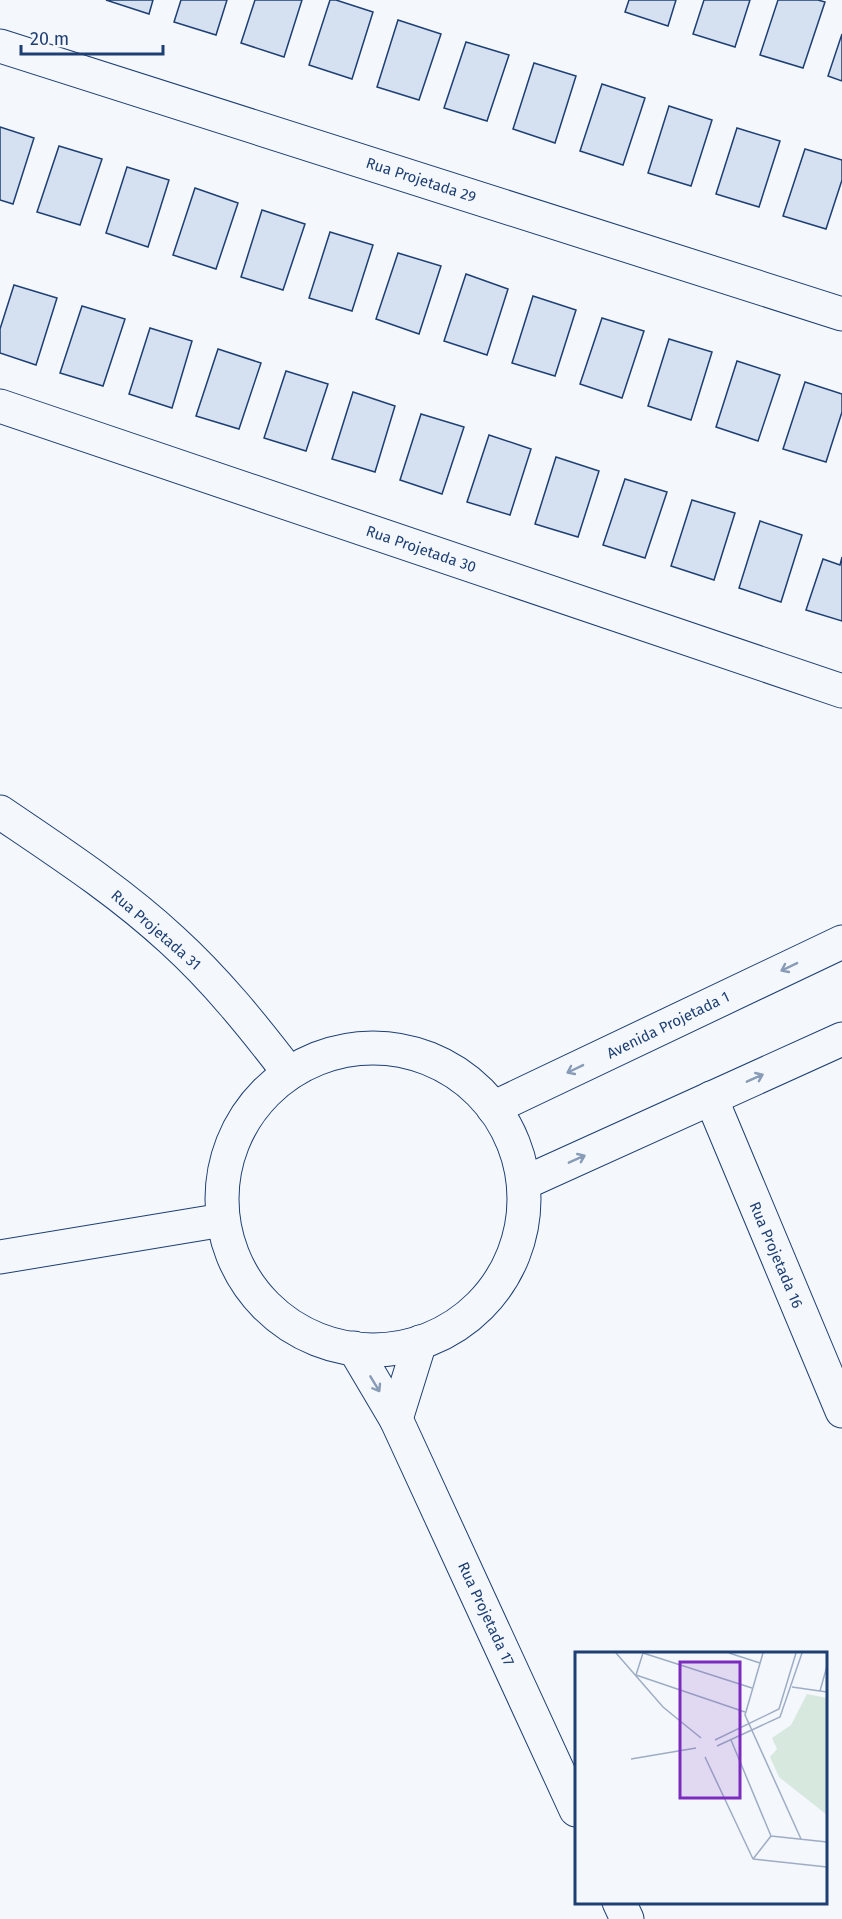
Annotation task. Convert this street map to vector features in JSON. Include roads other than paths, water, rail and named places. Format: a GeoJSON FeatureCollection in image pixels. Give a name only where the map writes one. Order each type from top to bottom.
{"type":"FeatureCollection","features":[{"type":"Feature","properties":{"kind":"street","name":"Rua Projetada 29"},"geometry":{"type":"LineString","coordinates":[[0,46],[842,314]]}},
{"type":"Feature","properties":{"kind":"street","name":"Rua Projetada 30"},"geometry":{"type":"LineString","coordinates":[[0,406],[842,691]]}},
{"type":"Feature","properties":{"kind":"street","name":"Rua Projetada 31"},"geometry":{"type":"LineString","coordinates":[[0,812],[120,896],[172,940],[237,1008],[290,1073]]}},
{"type":"Feature","properties":{"kind":"street","name":"Avenida Projetada 1"},"geometry":{"type":"LineString","coordinates":[[493,1108],[842,942]]}},
{"type":"Feature","properties":{"kind":"street"},"geometry":{"type":"LineString","coordinates":[[524,1183],[842,1038]]}},
{"type":"Feature","properties":{"kind":"street"},"geometry":{"type":"LineString","coordinates":[[389,1048],[422,1056],[453,1071],[480,1092],[493,1108],[516,1150],[524,1183],[524,1217],[516,1251],[501,1281],[478,1307],[452,1328],[420,1342],[387,1349],[354,1348],[321,1341],[292,1326],[266,1306],[246,1281],[231,1251],[223,1220],[228,1154],[242,1122],[263,1094],[290,1073],[321,1057],[354,1049],[389,1048]]}},
{"type":"Feature","properties":{"kind":"street","name":"Rua Projetada 16"},"geometry":{"type":"LineString","coordinates":[[711,1098],[842,1411]]}},
{"type":"Feature","properties":{"kind":"street"},"geometry":{"type":"LineString","coordinates":[[0,1257],[223,1220]]}},
{"type":"Feature","properties":{"kind":"street"},"geometry":{"type":"LineString","coordinates":[[396,1419],[420,1342]]}},
{"type":"Feature","properties":{"kind":"street","name":"Rua Projetada 17"},"geometry":{"type":"LineString","coordinates":[[354,1348],[396,1419],[575,1808]]}},
{"type":"Feature","properties":{"kind":"street"},"geometry":{"type":"LineString","coordinates":[[620,1904],[627,1919]]}}]}
